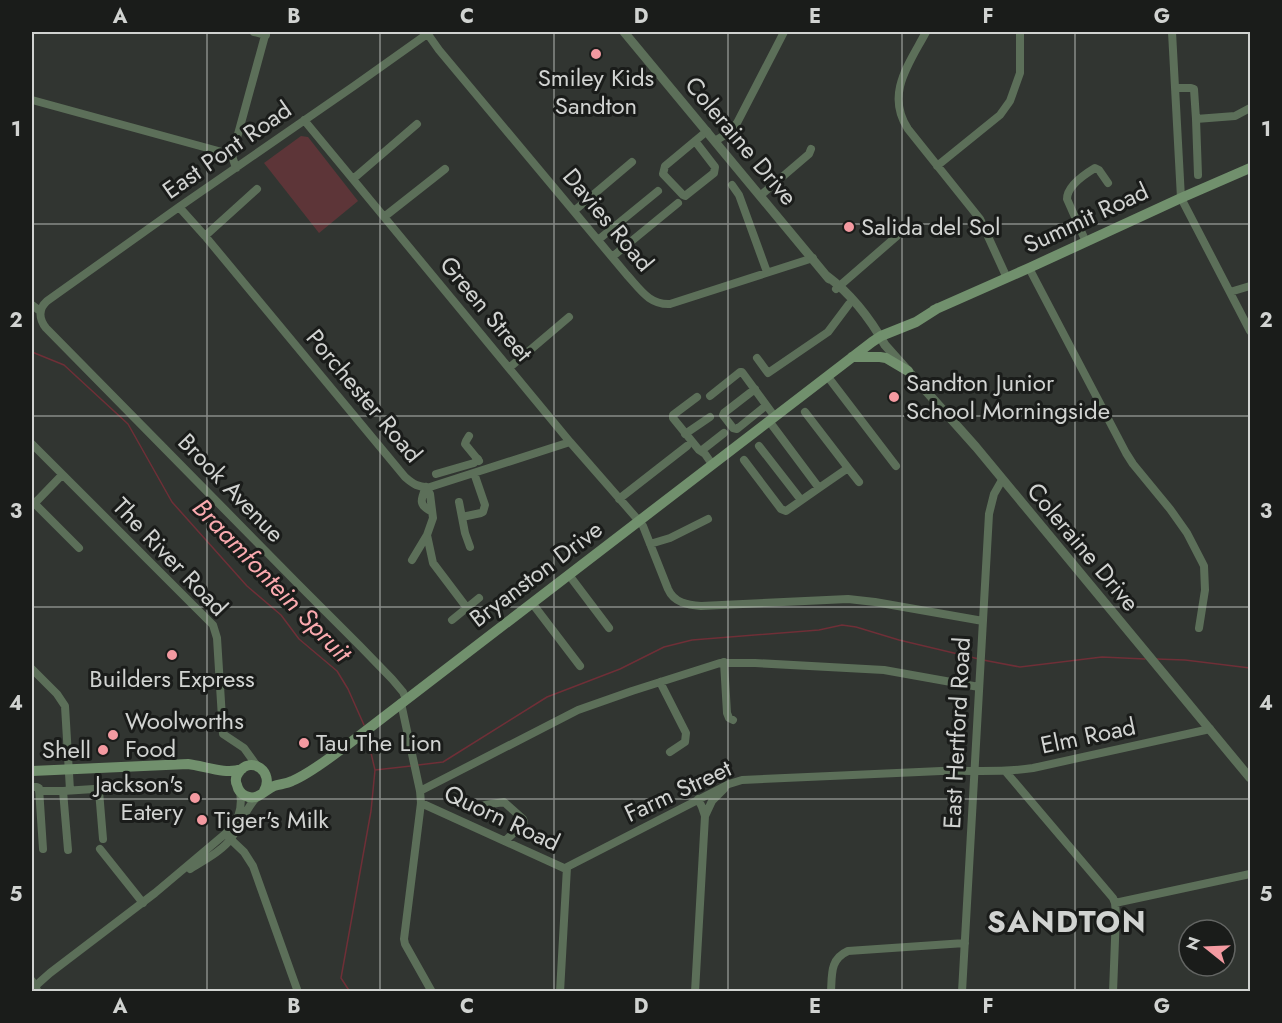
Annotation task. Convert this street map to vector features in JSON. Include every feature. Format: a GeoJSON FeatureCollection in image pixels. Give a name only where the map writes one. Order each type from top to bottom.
{"type":"FeatureCollection","features":[{"type":"Feature","properties":{"kind":"main road","name":"Summit Road"},"geometry":{"type":"LineString","coordinates":[[879,337],[913,317],[939,308],[1251,168]]}},
{"type":"Feature","properties":{"kind":"main road","name":"Bryanston Drive"},"geometry":{"type":"LineString","coordinates":[[261,794],[273,787],[291,782],[346,746],[879,337]]}},
{"type":"Feature","properties":{"kind":"main road","name":"Bryanston Drive"},"geometry":{"type":"LineString","coordinates":[[797,400],[846,356],[879,337]]}},
{"type":"Feature","properties":{"kind":"main road"},"geometry":{"type":"LineString","coordinates":[[852,357],[886,358],[908,371]]}},
{"type":"Feature","properties":{"kind":"main road"},"geometry":{"type":"LineString","coordinates":[[32,776],[69,771],[188,764],[229,771],[253,765],[277,778],[297,778]]}},
{"type":"Feature","properties":{"kind":"main road"},"geometry":{"type":"LineString","coordinates":[[238,789],[237,777],[243,768]]}},
{"type":"Feature","properties":{"kind":"main road"},"geometry":{"type":"LineString","coordinates":[[32,771],[203,770],[223,775],[248,797],[261,794],[267,782],[265,773],[260,768]]}},
{"type":"Feature","properties":{"kind":"street"},"geometry":{"type":"LineString","coordinates":[[236,168],[232,156],[266,33],[254,32]]}},
{"type":"Feature","properties":{"kind":"street","name":"East Pont Road"},"geometry":{"type":"LineString","coordinates":[[40,311],[47,301],[429,32]]}},
{"type":"Feature","properties":{"kind":"street","name":"Davies Road"},"geometry":{"type":"LineString","coordinates":[[429,32],[439,50],[650,300],[661,304],[676,302],[813,258]]}},
{"type":"Feature","properties":{"kind":"street","name":"Coleraine Drive"},"geometry":{"type":"LineString","coordinates":[[624,32],[827,276],[951,418],[1251,778]]}},
{"type":"Feature","properties":{"kind":"street"},"geometry":{"type":"LineString","coordinates":[[715,141],[728,133],[737,123],[784,32]]}},
{"type":"Feature","properties":{"kind":"street"},"geometry":{"type":"LineString","coordinates":[[926,32],[903,77],[898,97],[900,113],[903,122],[980,219],[1006,278]]}},
{"type":"Feature","properties":{"kind":"street"},"geometry":{"type":"LineString","coordinates":[[937,166],[1000,115],[1010,101],[1020,73],[1020,32]]}},
{"type":"Feature","properties":{"kind":"street"},"geometry":{"type":"LineString","coordinates":[[1172,32],[1180,198],[1251,331]]}},
{"type":"Feature","properties":{"kind":"street"},"geometry":{"type":"LineString","coordinates":[[1175,88],[1194,89],[1198,175]]}},
{"type":"Feature","properties":{"kind":"street"},"geometry":{"type":"LineString","coordinates":[[32,100],[211,148],[232,156]]}},
{"type":"Feature","properties":{"kind":"street"},"geometry":{"type":"LineString","coordinates":[[1196,119],[1235,116],[1251,108]]}},
{"type":"Feature","properties":{"kind":"street","name":"Green Street"},"geometry":{"type":"LineString","coordinates":[[304,120],[570,442],[643,526],[671,595],[681,602],[701,606],[848,599],[983,621]]}},
{"type":"Feature","properties":{"kind":"street"},"geometry":{"type":"LineString","coordinates":[[353,179],[417,124]]}},
{"type":"Feature","properties":{"kind":"street"},"geometry":{"type":"LineString","coordinates":[[694,141],[715,170],[685,196],[663,174],[664,166],[694,141],[707,131]]}},
{"type":"Feature","properties":{"kind":"street"},"geometry":{"type":"LineString","coordinates":[[760,195],[809,154],[811,149]]}},
{"type":"Feature","properties":{"kind":"street"},"geometry":{"type":"LineString","coordinates":[[574,211],[632,162]]}},
{"type":"Feature","properties":{"kind":"street"},"geometry":{"type":"LineString","coordinates":[[1086,242],[1067,199],[1068,192],[1095,168],[1108,183]]}},
{"type":"Feature","properties":{"kind":"street"},"geometry":{"type":"LineString","coordinates":[[384,217],[445,169]]}},
{"type":"Feature","properties":{"kind":"street"},"geometry":{"type":"LineString","coordinates":[[732,185],[740,195],[767,272]]}},
{"type":"Feature","properties":{"kind":"street"},"geometry":{"type":"LineString","coordinates":[[205,236],[257,189]]}},
{"type":"Feature","properties":{"kind":"street"},"geometry":{"type":"LineString","coordinates":[[598,240],[658,191]]}},
{"type":"Feature","properties":{"kind":"street"},"geometry":{"type":"LineString","coordinates":[[612,257],[678,203]]}},
{"type":"Feature","properties":{"kind":"street","name":"Porchester Road"},"geometry":{"type":"LineString","coordinates":[[179,207],[405,477],[418,486],[426,487],[570,442]]}},
{"type":"Feature","properties":{"kind":"street"},"geometry":{"type":"LineString","coordinates":[[838,287],[897,236]]}},
{"type":"Feature","properties":{"kind":"street"},"geometry":{"type":"LineString","coordinates":[[1029,268],[1132,464],[1170,509],[1199,555],[1204,566],[1205,590],[1198,628]]}},
{"type":"Feature","properties":{"kind":"street"},"geometry":{"type":"LineString","coordinates":[[1230,292],[1251,286]]}},
{"type":"Feature","properties":{"kind":"street"},"geometry":{"type":"LineString","coordinates":[[757,358],[770,376],[828,332],[848,299]]}},
{"type":"Feature","properties":{"kind":"street"},"geometry":{"type":"LineString","coordinates":[[32,305],[40,311]]}},
{"type":"Feature","properties":{"kind":"street","name":"Brook Avenue"},"geometry":{"type":"LineString","coordinates":[[40,311],[46,328],[403,692],[421,803],[404,939],[432,992]]}},
{"type":"Feature","properties":{"kind":"street"},"geometry":{"type":"LineString","coordinates":[[509,368],[569,317]]}},
{"type":"Feature","properties":{"kind":"street"},"geometry":{"type":"LineString","coordinates":[[710,396],[742,372],[819,488]]}},
{"type":"Feature","properties":{"kind":"street"},"geometry":{"type":"LineString","coordinates":[[828,377],[896,466]]}},
{"type":"Feature","properties":{"kind":"street"},"geometry":{"type":"LineString","coordinates":[[755,389],[723,415],[733,428],[737,429],[763,408]]}},
{"type":"Feature","properties":{"kind":"street"},"geometry":{"type":"LineString","coordinates":[[697,397],[672,416],[712,464]]}},
{"type":"Feature","properties":{"kind":"street"},"geometry":{"type":"LineString","coordinates":[[805,412],[859,482]]}},
{"type":"Feature","properties":{"kind":"street"},"geometry":{"type":"LineString","coordinates":[[685,434],[711,417]]}},
{"type":"Feature","properties":{"kind":"street"},"geometry":{"type":"LineString","coordinates":[[701,451],[724,433]]}},
{"type":"Feature","properties":{"kind":"street"},"geometry":{"type":"LineString","coordinates":[[469,436],[465,444],[486,469]]}},
{"type":"Feature","properties":{"kind":"street","name":"The River Road"},"geometry":{"type":"LineString","coordinates":[[32,444],[213,625],[217,638],[223,734],[244,748],[260,768]]}},
{"type":"Feature","properties":{"kind":"street"},"geometry":{"type":"LineString","coordinates":[[619,499],[687,446]]}},
{"type":"Feature","properties":{"kind":"street"},"geometry":{"type":"LineString","coordinates":[[759,446],[801,500]]}},
{"type":"Feature","properties":{"kind":"street"},"geometry":{"type":"LineString","coordinates":[[436,474],[474,463],[478,459]]}},
{"type":"Feature","properties":{"kind":"street"},"geometry":{"type":"LineString","coordinates":[[744,460],[781,510],[786,511],[848,468]]}},
{"type":"Feature","properties":{"kind":"street"},"geometry":{"type":"LineString","coordinates":[[462,517],[481,513],[484,509],[485,505],[474,472]]}},
{"type":"Feature","properties":{"kind":"street"},"geometry":{"type":"LineString","coordinates":[[62,475],[33,503],[79,548]]}},
{"type":"Feature","properties":{"kind":"street","name":"East Hertford Road"},"geometry":{"type":"LineString","coordinates":[[962,992],[990,506],[1002,480]]}},
{"type":"Feature","properties":{"kind":"street"},"geometry":{"type":"LineString","coordinates":[[412,560],[427,535],[433,518],[431,511],[422,504],[422,496],[426,487]]}},
{"type":"Feature","properties":{"kind":"street"},"geometry":{"type":"LineString","coordinates":[[459,502],[470,547]]}},
{"type":"Feature","properties":{"kind":"street"},"geometry":{"type":"LineString","coordinates":[[650,544],[679,534],[708,519]]}},
{"type":"Feature","properties":{"kind":"street"},"geometry":{"type":"LineString","coordinates":[[427,535],[434,565],[467,608]]}},
{"type":"Feature","properties":{"kind":"street"},"geometry":{"type":"LineString","coordinates":[[569,575],[609,628]]}},
{"type":"Feature","properties":{"kind":"street"},"geometry":{"type":"LineString","coordinates":[[452,620],[479,598]]}},
{"type":"Feature","properties":{"kind":"street"},"geometry":{"type":"LineString","coordinates":[[532,603],[580,666]]}},
{"type":"Feature","properties":{"kind":"street"},"geometry":{"type":"LineString","coordinates":[[724,662],[727,713],[733,720]]}},
{"type":"Feature","properties":{"kind":"street"},"geometry":{"type":"LineString","coordinates":[[420,791],[579,710],[724,662],[884,670],[979,687]]}},
{"type":"Feature","properties":{"kind":"street"},"geometry":{"type":"LineString","coordinates":[[32,669],[65,705],[69,771],[68,850]]}},
{"type":"Feature","properties":{"kind":"street"},"geometry":{"type":"LineString","coordinates":[[660,682],[686,733],[685,742],[670,752]]}},
{"type":"Feature","properties":{"kind":"street","name":"Elm Road"},"geometry":{"type":"LineString","coordinates":[[975,770],[1006,772],[1033,768],[1210,729]]}},
{"type":"Feature","properties":{"kind":"street"},"geometry":{"type":"LineString","coordinates":[[243,768],[244,748]]}},
{"type":"Feature","properties":{"kind":"street","name":"Farm Street"},"geometry":{"type":"LineString","coordinates":[[566,869],[698,799],[742,780],[975,770]]}},
{"type":"Feature","properties":{"kind":"street"},"geometry":{"type":"LineString","coordinates":[[1006,772],[1115,903],[1113,992]]}},
{"type":"Feature","properties":{"kind":"street"},"geometry":{"type":"LineString","coordinates":[[705,816],[712,801],[729,784]]}},
{"type":"Feature","properties":{"kind":"street"},"geometry":{"type":"LineString","coordinates":[[43,849],[35,789],[94,789],[99,792],[103,839]]}},
{"type":"Feature","properties":{"kind":"street"},"geometry":{"type":"LineString","coordinates":[[228,837],[240,813],[242,801],[238,789]]}},
{"type":"Feature","properties":{"kind":"street"},"geometry":{"type":"LineString","coordinates":[[34,987],[228,837],[247,808],[261,794]]}},
{"type":"Feature","properties":{"kind":"street"},"geometry":{"type":"LineString","coordinates":[[695,992],[705,816],[698,799]]}},
{"type":"Feature","properties":{"kind":"street"},"geometry":{"type":"LineString","coordinates":[[485,805],[504,802],[523,819],[523,824],[506,841]]}},
{"type":"Feature","properties":{"kind":"street","name":"Quorn Road"},"geometry":{"type":"LineString","coordinates":[[421,803],[566,869]]}},
{"type":"Feature","properties":{"kind":"street"},"geometry":{"type":"LineString","coordinates":[[228,837],[244,852],[253,866],[298,992]]}},
{"type":"Feature","properties":{"kind":"street"},"geometry":{"type":"LineString","coordinates":[[100,849],[142,903]]}},
{"type":"Feature","properties":{"kind":"street"},"geometry":{"type":"LineString","coordinates":[[560,992],[566,869]]}},
{"type":"Feature","properties":{"kind":"street"},"geometry":{"type":"LineString","coordinates":[[1115,903],[1251,874]]}},
{"type":"Feature","properties":{"kind":"street"},"geometry":{"type":"LineString","coordinates":[[831,992],[833,965],[839,956],[848,951],[965,943]]}},
{"type":"Feature","properties":{"kind":"shaded area"},"geometry":{"type":"Polygon","coordinates":[[[301,136],[308,137],[358,201],[319,233],[264,163],[301,136]]]}},
{"type":"Feature","properties":{"kind":"waterway","name":"Braamfontein Spruit"},"geometry":{"type":"LineString","coordinates":[[32,352],[64,365],[128,424],[172,502],[247,586],[281,615],[299,639],[337,671],[364,725]]}},
{"type":"Feature","properties":{"kind":"waterway"},"geometry":{"type":"LineString","coordinates":[[418,765],[443,762],[547,697],[620,669],[664,647],[692,640],[819,630],[842,625],[979,659]]}},
{"type":"Feature","properties":{"kind":"waterway"},"geometry":{"type":"LineString","coordinates":[[983,660],[1020,667],[1102,657],[1145,659]]}},
{"type":"Feature","properties":{"kind":"waterway"},"geometry":{"type":"LineString","coordinates":[[1156,659],[1250,668]]}},
{"type":"Feature","properties":{"kind":"waterway","name":"Braamfontein Spruit"},"geometry":{"type":"LineString","coordinates":[[350,992],[341,978],[371,811],[375,770],[367,736]]}},
{"type":"Feature","properties":{"kind":"waterway"},"geometry":{"type":"LineString","coordinates":[[375,770],[411,766]]}},
{"type":"Feature","properties":{"kind":"place","name":"Smiley Kids Sandton"},"geometry":{"type":"Point","coordinates":[596,54]}},
{"type":"Feature","properties":{"kind":"place","name":"Salida del Sol"},"geometry":{"type":"Point","coordinates":[849,227]}},
{"type":"Feature","properties":{"kind":"place","name":"Sandton Junior School Morningside"},"geometry":{"type":"Point","coordinates":[894,397]}},
{"type":"Feature","properties":{"kind":"place","name":"Builders Express"},"geometry":{"type":"Point","coordinates":[172,655]}},
{"type":"Feature","properties":{"kind":"place","name":"Woolworths Food"},"geometry":{"type":"Point","coordinates":[113,735]}},
{"type":"Feature","properties":{"kind":"place","name":"Tau The Lion"},"geometry":{"type":"Point","coordinates":[304,743]}},
{"type":"Feature","properties":{"kind":"place","name":"Shell"},"geometry":{"type":"Point","coordinates":[103,750]}},
{"type":"Feature","properties":{"kind":"place","name":"Jackson's Eatery"},"geometry":{"type":"Point","coordinates":[195,798]}},
{"type":"Feature","properties":{"kind":"place","name":"Tiger's Milk"},"geometry":{"type":"Point","coordinates":[202,820]}},
{"type":"Feature","properties":{"kind":"district","name":"SANDTON"},"geometry":{"type":"Point","coordinates":[1067,922]}}]}
